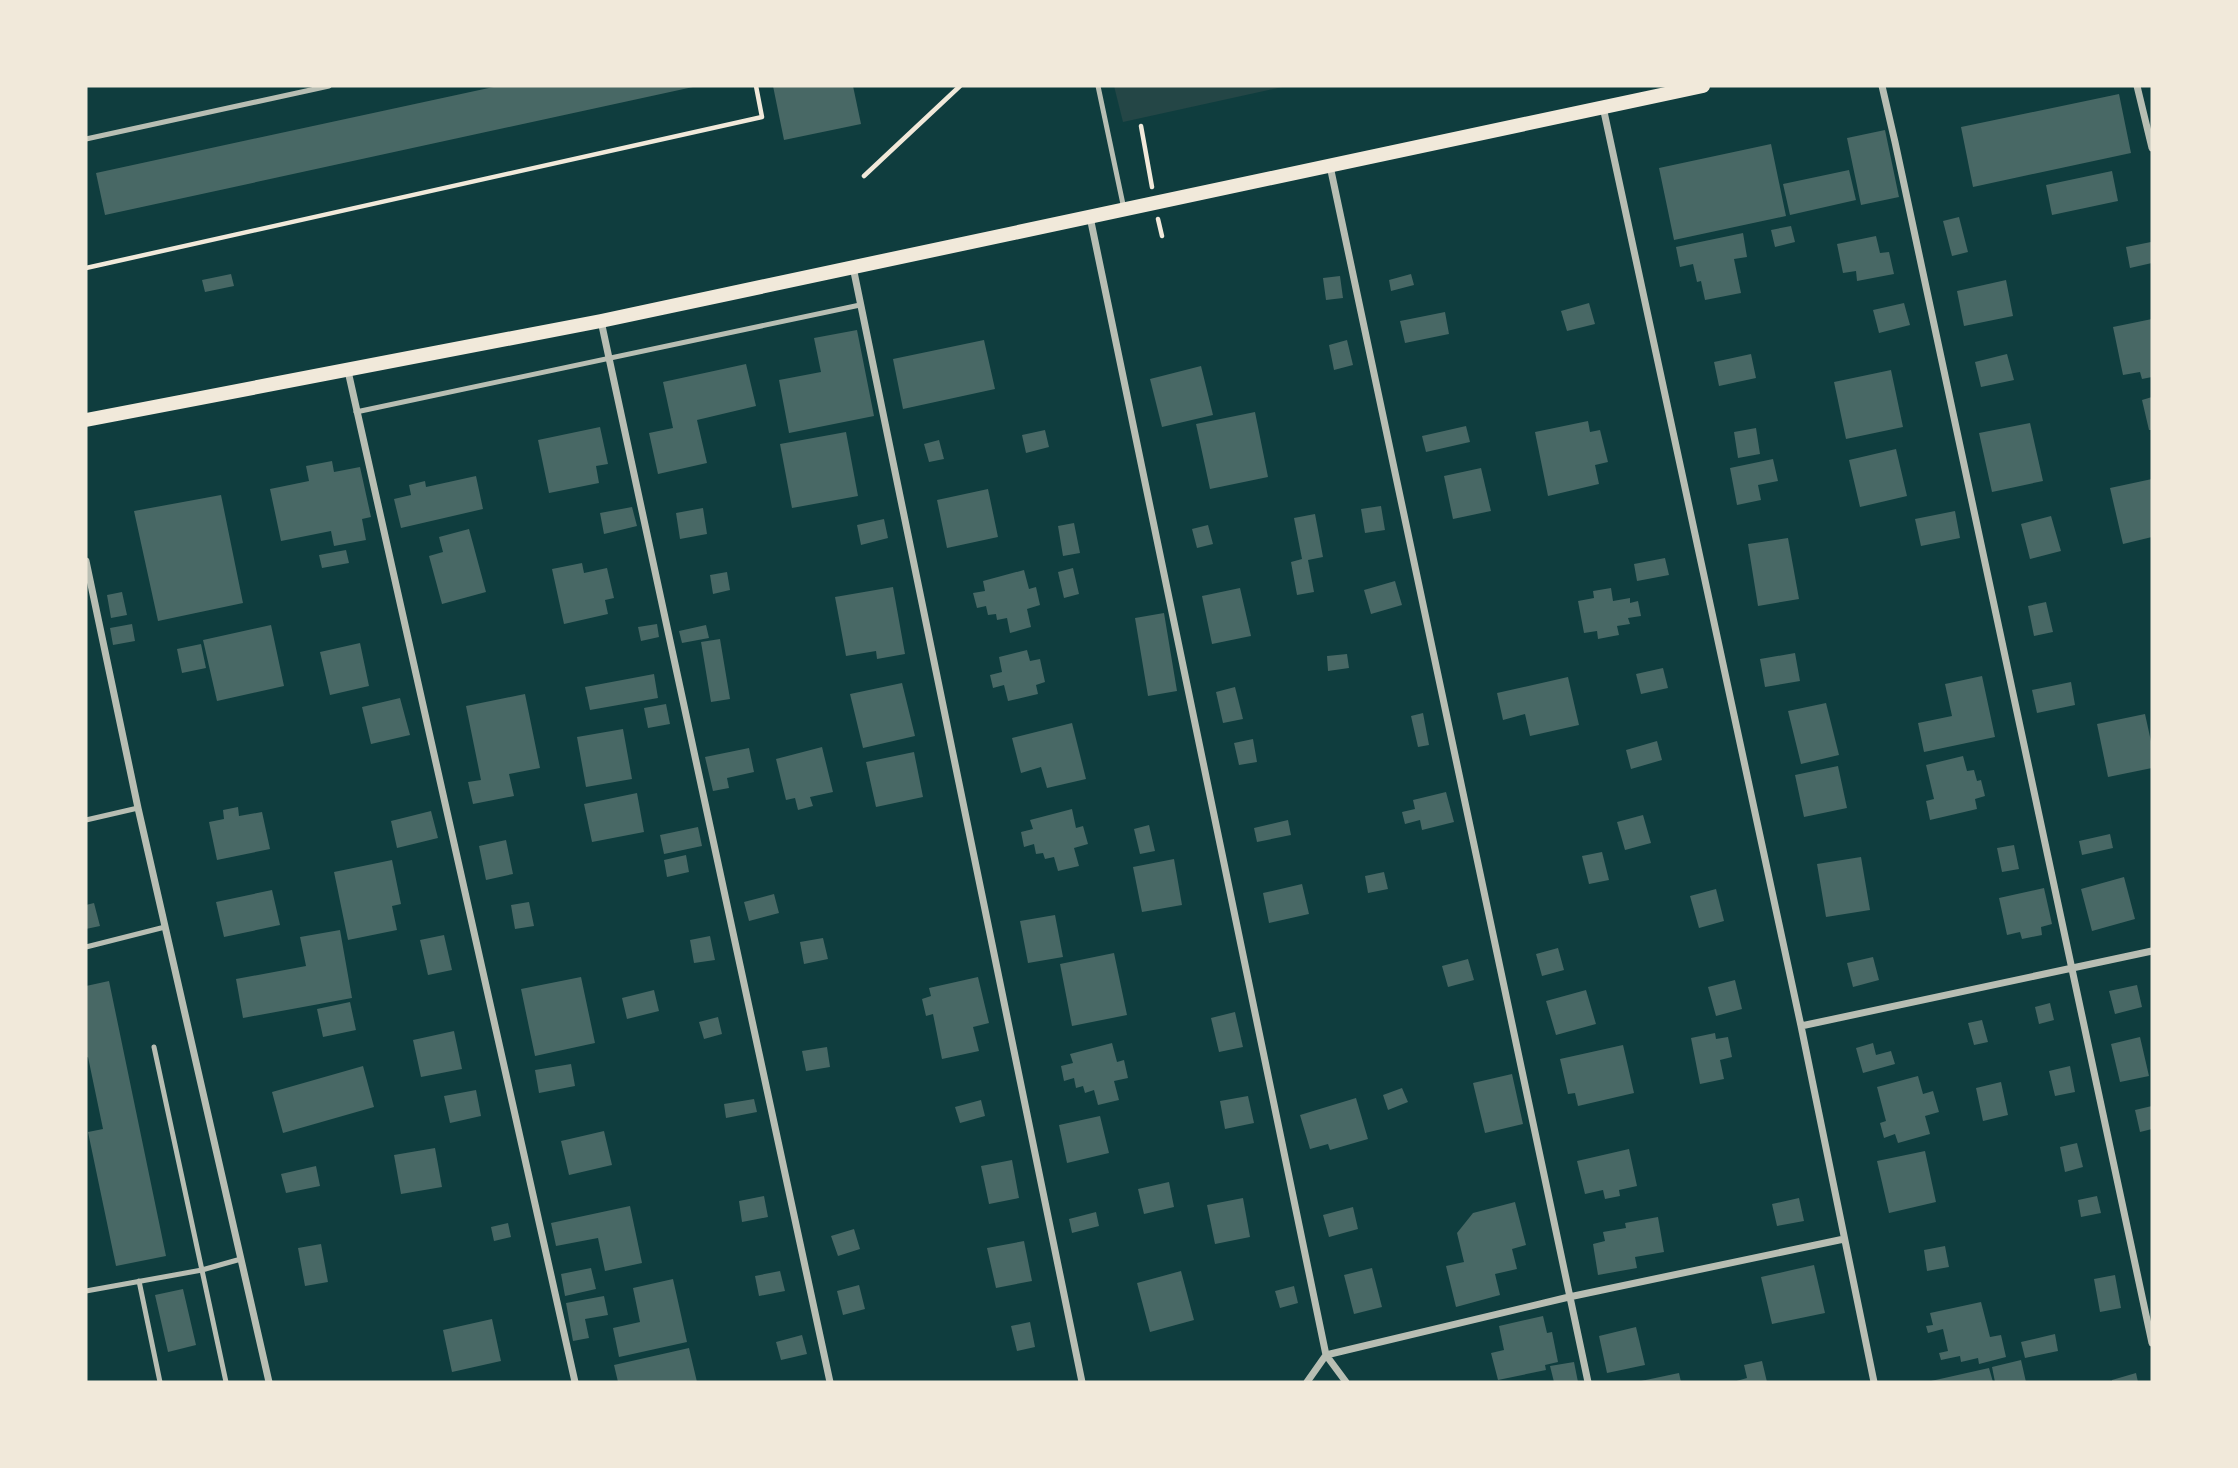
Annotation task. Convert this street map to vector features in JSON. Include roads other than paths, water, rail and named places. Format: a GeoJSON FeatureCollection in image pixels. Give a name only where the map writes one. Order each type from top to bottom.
{"type":"FeatureCollection","features":[{"type":"Feature","properties":{"kind":"main road"},"geometry":{"type":"LineString","coordinates":[[86,420],[601,321],[1703,86]]}},
{"type":"Feature","properties":{"kind":"street"},"geometry":{"type":"LineString","coordinates":[[1882,86],[2152,1343]]}},
{"type":"Feature","properties":{"kind":"street"},"geometry":{"type":"LineString","coordinates":[[2137,86],[2152,148]]}},
{"type":"Feature","properties":{"kind":"street"},"geometry":{"type":"LineString","coordinates":[[1603,107],[1801,1026],[1874,1382]]}},
{"type":"Feature","properties":{"kind":"street"},"geometry":{"type":"LineString","coordinates":[[1330,165],[1588,1382]]}},
{"type":"Feature","properties":{"kind":"street"},"geometry":{"type":"LineString","coordinates":[[1090,217],[1326,1355],[1346,1382]]}},
{"type":"Feature","properties":{"kind":"street"},"geometry":{"type":"LineString","coordinates":[[852,268],[1083,1382]]}},
{"type":"Feature","properties":{"kind":"street"},"geometry":{"type":"LineString","coordinates":[[601,321],[830,1382]]}},
{"type":"Feature","properties":{"kind":"street"},"geometry":{"type":"LineString","coordinates":[[348,371],[575,1382]]}},
{"type":"Feature","properties":{"kind":"street"},"geometry":{"type":"LineString","coordinates":[[86,561],[138,808],[269,1382]]}},
{"type":"Feature","properties":{"kind":"street"},"geometry":{"type":"LineString","coordinates":[[1801,1026],[2152,951]]}},
{"type":"Feature","properties":{"kind":"street"},"geometry":{"type":"LineString","coordinates":[[1307,1382],[1326,1355],[1569,1297],[1844,1239]]}},
{"type":"Feature","properties":{"kind":"lane"},"geometry":{"type":"LineString","coordinates":[[86,139],[329,86]]}},
{"type":"Feature","properties":{"kind":"lane"},"geometry":{"type":"LineString","coordinates":[[1098,86],[1124,209]]}},
{"type":"Feature","properties":{"kind":"lane"},"geometry":{"type":"LineString","coordinates":[[356,412],[860,305]]}},
{"type":"Feature","properties":{"kind":"lane"},"geometry":{"type":"LineString","coordinates":[[86,820],[138,808]]}},
{"type":"Feature","properties":{"kind":"lane"},"geometry":{"type":"LineString","coordinates":[[86,947],[165,927]]}},
{"type":"Feature","properties":{"kind":"lane"},"geometry":{"type":"LineString","coordinates":[[153,1047],[226,1382]]}},
{"type":"Feature","properties":{"kind":"lane"},"geometry":{"type":"LineString","coordinates":[[86,1291],[202,1270],[241,1259]]}},
{"type":"Feature","properties":{"kind":"lane"},"geometry":{"type":"LineString","coordinates":[[139,1281],[160,1382]]}}]}
